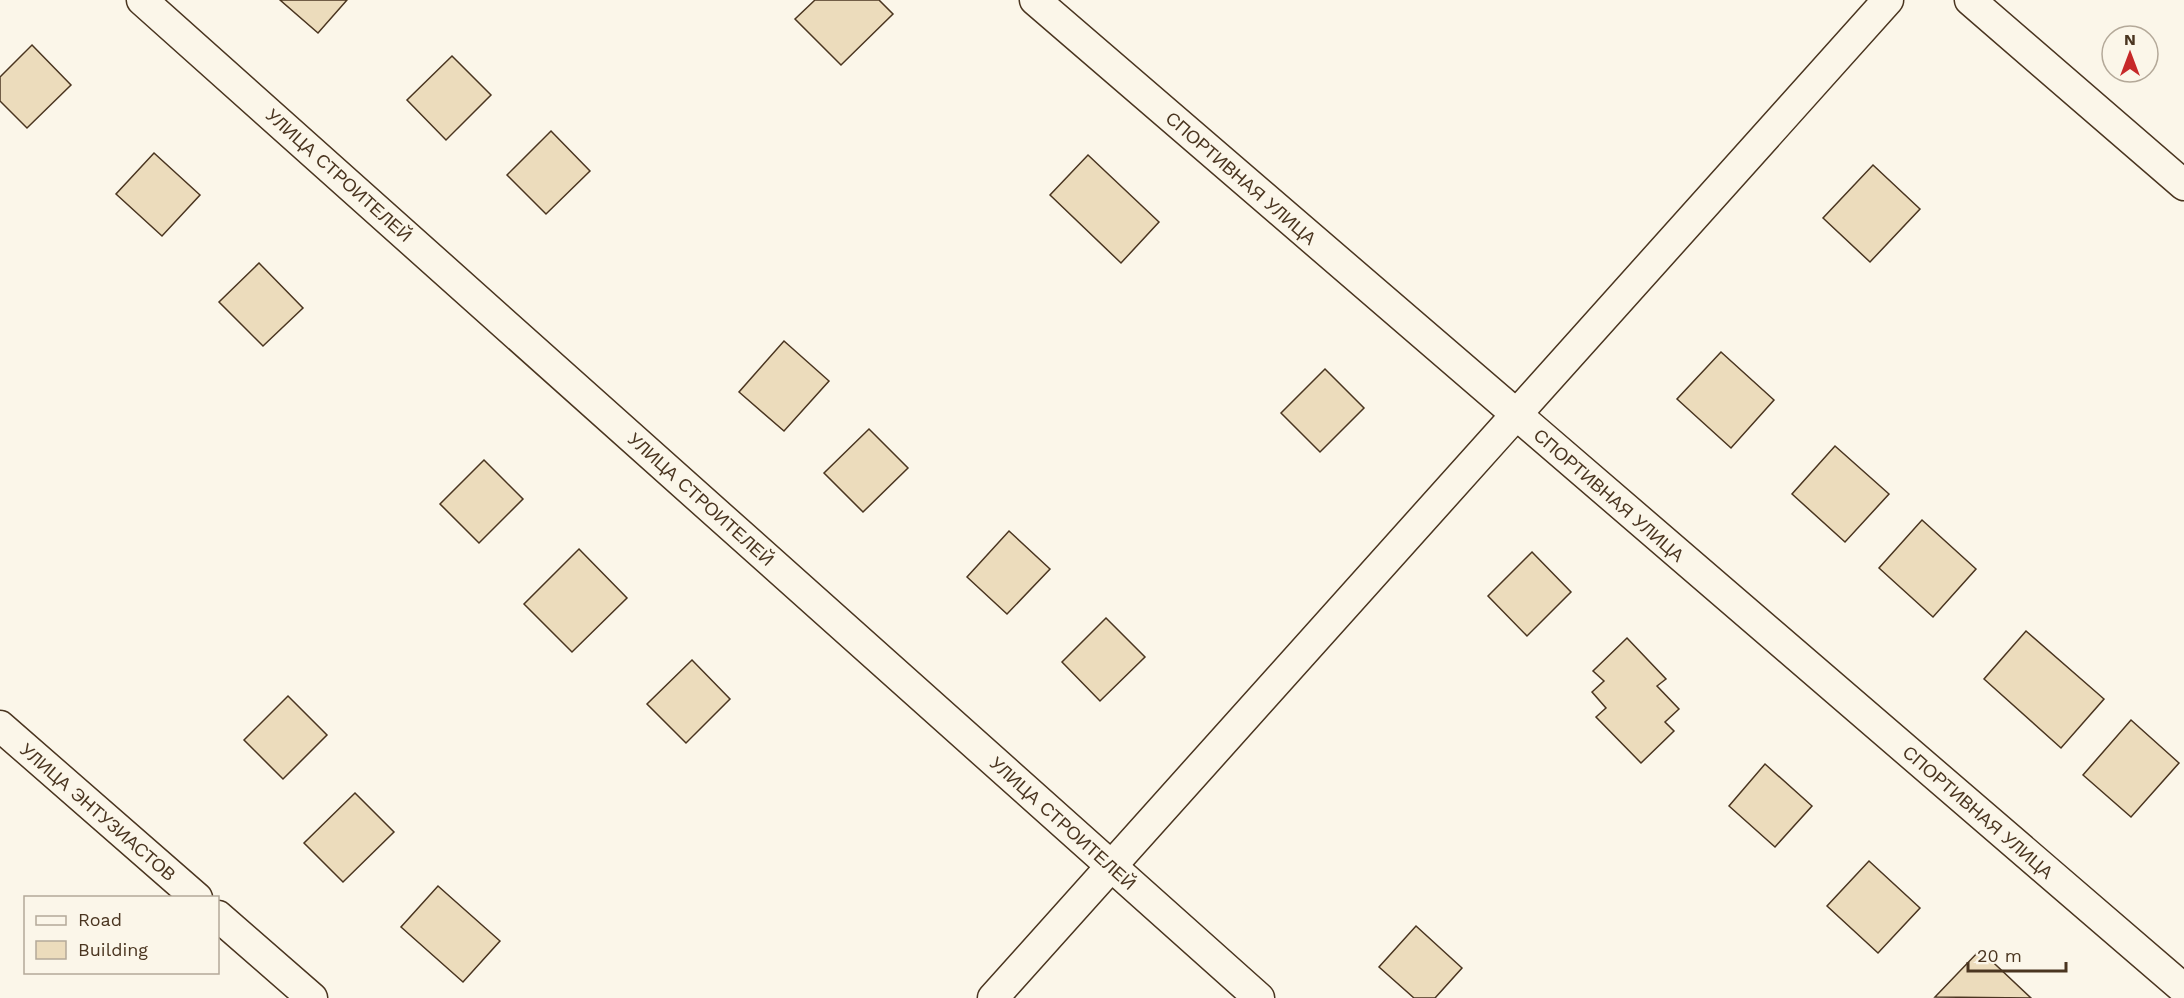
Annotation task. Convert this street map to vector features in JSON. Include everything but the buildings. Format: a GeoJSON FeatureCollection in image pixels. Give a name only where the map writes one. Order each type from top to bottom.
{"type":"FeatureCollection","features":[{"type":"Feature","properties":{"kind":"street","name":"УЛИЦА СТРОИТЕЛЕЙ"},"geometry":{"type":"LineString","coordinates":[[142,0],[1259,998]]}},
{"type":"Feature","properties":{"kind":"street","name":"СПОРТИВНАЯ УЛИЦА"},"geometry":{"type":"LineString","coordinates":[[1035,0],[2184,989]]}},
{"type":"Feature","properties":{"kind":"street"},"geometry":{"type":"LineString","coordinates":[[993,998],[1888,0]]}},
{"type":"Feature","properties":{"kind":"street"},"geometry":{"type":"LineString","coordinates":[[1970,0],[2184,185]]}},
{"type":"Feature","properties":{"kind":"street","name":"УЛИЦА ЭНТУЗИАСТОВ"},"geometry":{"type":"LineString","coordinates":[[0,726],[196,896]]}},
{"type":"Feature","properties":{"kind":"street"},"geometry":{"type":"LineString","coordinates":[[219,917],[312,998]]}}]}
